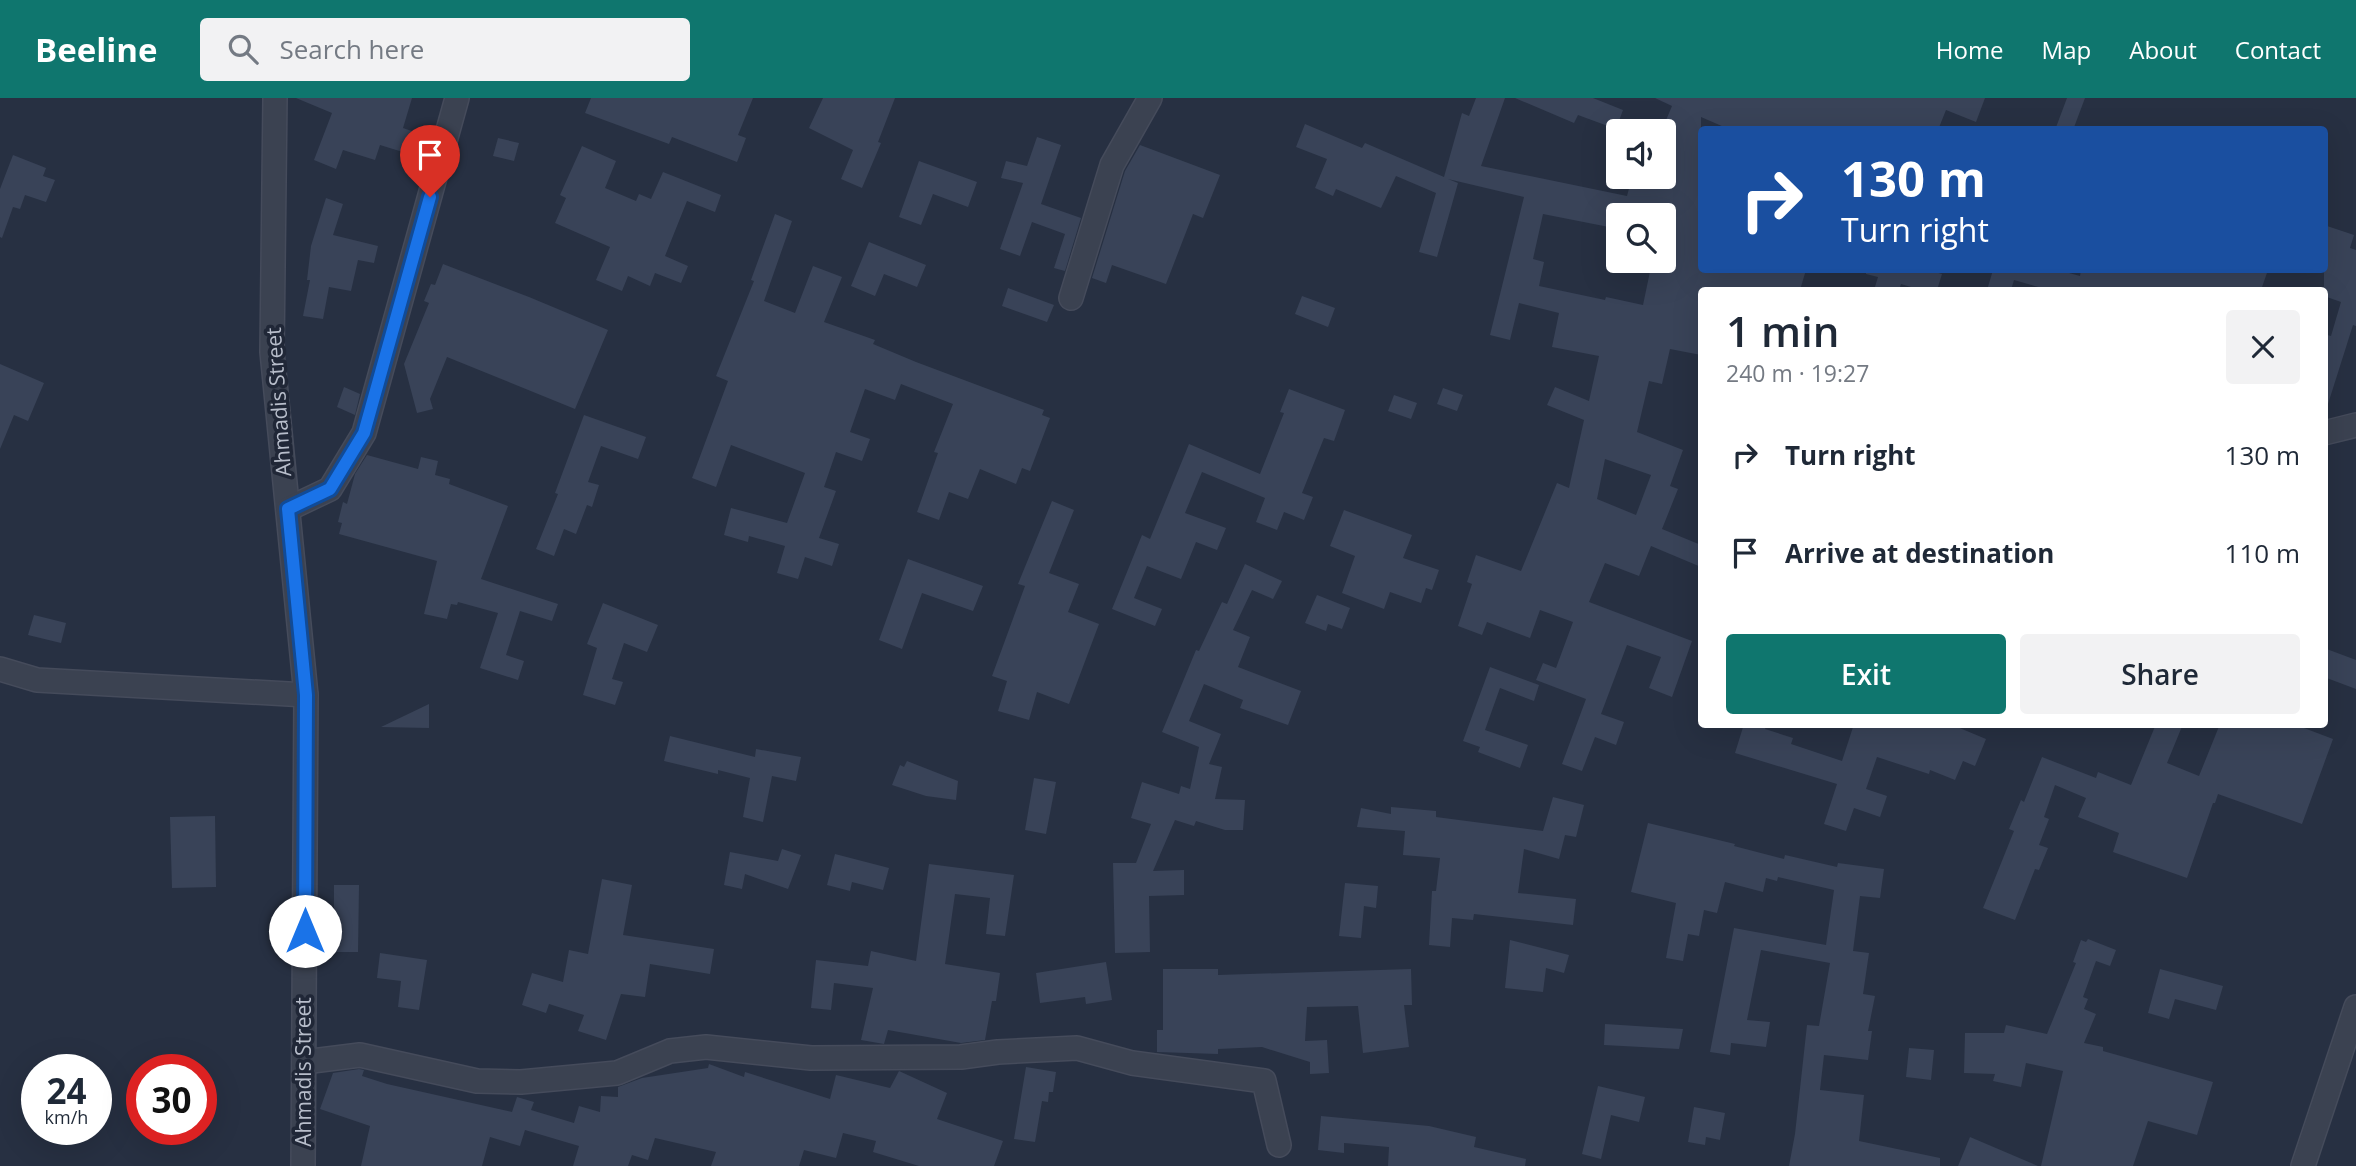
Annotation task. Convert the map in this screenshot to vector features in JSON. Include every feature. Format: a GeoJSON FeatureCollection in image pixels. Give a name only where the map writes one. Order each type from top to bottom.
{"type":"FeatureCollection","features":[{"type":"Feature","properties":{"kind":"street","name":"Ahmadis Street"},"geometry":{"type":"LineString","coordinates":[[275,98],[272,352],[306,695],[303,1166]]}},
{"type":"Feature","properties":{"kind":"street"},"geometry":{"type":"LineString","coordinates":[[288,509],[330,489],[364,433],[457,98]]}},
{"type":"Feature","properties":{"kind":"street"},"geometry":{"type":"LineString","coordinates":[[1071,298],[1112,165],[1150,98]]}},
{"type":"Feature","properties":{"kind":"street"},"geometry":{"type":"LineString","coordinates":[[2328,432],[2356,425]]}},
{"type":"Feature","properties":{"kind":"street"},"geometry":{"type":"LineString","coordinates":[[0,669],[37,680],[306,695]]}},
{"type":"Feature","properties":{"kind":"street"},"geometry":{"type":"LineString","coordinates":[[2303,1166],[2356,1007]]}},
{"type":"Feature","properties":{"kind":"street"},"geometry":{"type":"LineString","coordinates":[[304,1062],[360,1055],[477,1082],[521,1082],[617,1073],[670,1051],[706,1047],[811,1058],[961,1057],[998,1052],[1077,1048],[1132,1063],[1264,1080],[1279,1145]]}},
{"type":"Feature","properties":{"kind":"building"},"geometry":{"type":"Polygon","coordinates":[[[296,98],[412,98],[403,128],[426,136],[419,157],[380,145],[375,160],[343,150],[336,169],[314,160],[332,113],[296,98]]]}},
{"type":"Feature","properties":{"kind":"building"},"geometry":{"type":"Polygon","coordinates":[[[591,98],[753,98],[738,135],[746,138],[737,162],[672,137],[669,144],[585,113],[591,98]]]}},
{"type":"Feature","properties":{"kind":"building"},"geometry":{"type":"Polygon","coordinates":[[[823,98],[895,98],[878,142],[881,143],[862,188],[841,179],[853,150],[809,128],[823,98]]]}},
{"type":"Feature","properties":{"kind":"building"},"geometry":{"type":"Polygon","coordinates":[[[1476,98],[1505,98],[1481,166],[1627,196],[1629,189],[1676,189],[1676,119],[1667,119],[1672,106],[1655,98],[1985,98],[1976,122],[1946,110],[1940,126],[1722,126],[1701,117],[1701,126],[1698,126],[1698,273],[1805,273],[1801,287],[1698,287],[1698,354],[1670,349],[1662,384],[1649,381],[1637,432],[1683,450],[1670,486],[1678,489],[1662,529],[1698,544],[1698,566],[1651,546],[1639,576],[1605,563],[1589,602],[1692,641],[1672,697],[1649,688],[1661,657],[1627,645],[1601,714],[1624,722],[1616,745],[1595,737],[1582,771],[1562,764],[1586,699],[1536,680],[1543,663],[1556,668],[1573,622],[1540,610],[1530,638],[1487,622],[1482,635],[1458,626],[1472,584],[1467,582],[1476,555],[1521,571],[1557,483],[1569,488],[1584,420],[1547,405],[1555,387],[1589,401],[1599,356],[1552,347],[1559,313],[1519,303],[1510,340],[1490,335],[1524,197],[1448,179],[1458,183],[1437,257],[1419,252],[1436,193],[1396,176],[1381,208],[1336,189],[1333,196],[1315,188],[1327,159],[1296,147],[1305,124],[1362,148],[1365,143],[1444,177],[1462,113],[1469,116],[1476,98]],[[1605,459],[1597,499],[1636,515],[1651,475],[1605,459]]]}},
{"type":"Feature","properties":{"kind":"building"},"geometry":{"type":"Polygon","coordinates":[[[1515,98],[1593,98],[1623,110],[1620,119],[1606,119],[1606,125],[1578,115],[1574,123],[1515,98]]]}},
{"type":"Feature","properties":{"kind":"building"},"geometry":{"type":"Polygon","coordinates":[[[2067,98],[2085,98],[2074,126],[2056,126],[2067,98]]]}},
{"type":"Feature","properties":{"kind":"building"},"geometry":{"type":"Polygon","coordinates":[[[1037,137],[1061,145],[1041,204],[1081,218],[1065,271],[1054,268],[1065,234],[1032,222],[1020,256],[1000,249],[1023,183],[1001,178],[1006,161],[1027,166],[1037,137]]]}},
{"type":"Feature","properties":{"kind":"building"},"geometry":{"type":"Polygon","coordinates":[[[498,138],[519,143],[514,161],[493,156],[498,138]]]}},
{"type":"Feature","properties":{"kind":"building"},"geometry":{"type":"Polygon","coordinates":[[[1140,145],[1220,175],[1203,218],[1193,214],[1166,284],[1112,265],[1106,283],[1092,278],[1125,171],[1140,145]]]}},
{"type":"Feature","properties":{"kind":"building"},"geometry":{"type":"Polygon","coordinates":[[[582,146],[616,161],[605,188],[636,201],[639,194],[651,199],[663,172],[721,195],[715,212],[687,201],[665,256],[688,266],[681,283],[655,273],[650,286],[628,276],[622,291],[596,280],[610,247],[555,223],[566,198],[560,195],[582,146]]]}},
{"type":"Feature","properties":{"kind":"building"},"geometry":{"type":"Polygon","coordinates":[[[13,155],[46,168],[43,176],[55,180],[46,202],[25,195],[20,209],[13,207],[2,238],[0,189],[13,155]]]}},
{"type":"Feature","properties":{"kind":"building"},"geometry":{"type":"Polygon","coordinates":[[[919,161],[977,182],[968,207],[933,194],[921,225],[899,217],[919,161]]]}},
{"type":"Feature","properties":{"kind":"building"},"geometry":{"type":"Polygon","coordinates":[[[326,198],[343,204],[333,235],[378,246],[374,263],[358,260],[351,291],[329,287],[323,319],[303,316],[310,280],[307,280],[311,246],[326,198]]]}},
{"type":"Feature","properties":{"kind":"building"},"geometry":{"type":"Polygon","coordinates":[[[775,214],[792,221],[764,301],[795,313],[813,266],[842,277],[824,322],[875,340],[873,344],[916,362],[1044,410],[1042,415],[1050,418],[1030,471],[1022,468],[1016,484],[980,469],[968,499],[949,492],[939,520],[917,512],[938,453],[934,452],[953,404],[901,384],[895,400],[865,389],[850,432],[870,439],[862,461],[836,452],[824,487],[836,491],[819,538],[839,544],[832,566],[805,557],[798,579],[777,573],[785,546],[749,536],[748,542],[724,535],[731,508],[787,523],[805,473],[731,445],[716,487],[692,478],[728,381],[716,376],[754,281],[751,280],[775,214]]]}},
{"type":"Feature","properties":{"kind":"building"},"geometry":{"type":"Polygon","coordinates":[[[2328,226],[2354,235],[2350,248],[2356,250],[2356,326],[2353,325],[2328,404],[2328,335],[2331,336],[2341,302],[2328,297],[2328,287],[2324,287],[2324,273],[2328,273],[2328,226]]]}},
{"type":"Feature","properties":{"kind":"building"},"geometry":{"type":"Polygon","coordinates":[[[869,242],[926,265],[917,287],[884,274],[875,296],[851,286],[869,242]]]}},
{"type":"Feature","properties":{"kind":"building"},"geometry":{"type":"Polygon","coordinates":[[[443,264],[608,330],[575,409],[447,357],[430,399],[433,409],[417,413],[404,364],[429,303],[424,301],[431,284],[435,285],[443,264]]]}},
{"type":"Feature","properties":{"kind":"building"},"geometry":{"type":"Polygon","coordinates":[[[1992,273],[2069,273],[2080,276],[2080,273],[2267,273],[2262,287],[2038,287],[2014,280],[2012,287],[1988,287],[1992,273]]]}},
{"type":"Feature","properties":{"kind":"building"},"geometry":{"type":"Polygon","coordinates":[[[1866,274],[1942,274],[1938,287],[1911,287],[1901,284],[1900,287],[1875,287],[1878,277],[1866,274]]]}},
{"type":"Feature","properties":{"kind":"building"},"geometry":{"type":"Polygon","coordinates":[[[1008,288],[1054,305],[1047,322],[1002,306],[1008,288]]]}},
{"type":"Feature","properties":{"kind":"building"},"geometry":{"type":"Polygon","coordinates":[[[1302,296],[1335,308],[1328,327],[1295,314],[1302,296]]]}},
{"type":"Feature","properties":{"kind":"building"},"geometry":{"type":"Polygon","coordinates":[[[0,364],[44,383],[28,421],[14,415],[0,449],[0,364]]]}},
{"type":"Feature","properties":{"kind":"building"},"geometry":{"type":"Polygon","coordinates":[[[344,387],[360,394],[355,415],[337,407],[344,387]]]}},
{"type":"Feature","properties":{"kind":"building"},"geometry":{"type":"Polygon","coordinates":[[[1443,388],[1463,395],[1457,411],[1437,404],[1443,388]]]}},
{"type":"Feature","properties":{"kind":"building"},"geometry":{"type":"Polygon","coordinates":[[[1289,389],[1345,410],[1334,441],[1324,438],[1302,493],[1313,497],[1304,520],[1284,512],[1277,530],[1256,522],[1265,498],[1202,472],[1185,513],[1226,528],[1217,550],[1196,542],[1181,579],[1147,566],[1134,598],[1162,609],[1155,626],[1112,609],[1142,535],[1150,539],[1189,444],[1260,474],[1284,413],[1280,412],[1289,389]]]}},
{"type":"Feature","properties":{"kind":"building"},"geometry":{"type":"Polygon","coordinates":[[[1394,395],[1417,403],[1411,419],[1388,411],[1394,395]]]}},
{"type":"Feature","properties":{"kind":"building"},"geometry":{"type":"Polygon","coordinates":[[[584,415],[646,437],[638,459],[601,446],[588,482],[599,485],[592,507],[587,505],[576,534],[564,529],[554,556],[536,549],[558,494],[555,493],[584,415]]]}},
{"type":"Feature","properties":{"kind":"building"},"geometry":{"type":"Polygon","coordinates":[[[367,455],[418,469],[421,457],[438,461],[435,475],[450,479],[449,484],[508,506],[481,579],[558,604],[552,621],[520,611],[506,655],[524,661],[518,680],[480,668],[498,613],[458,602],[457,605],[451,604],[447,619],[424,614],[437,561],[339,534],[342,523],[338,522],[343,502],[347,504],[355,474],[367,455]]]}},
{"type":"Feature","properties":{"kind":"building"},"geometry":{"type":"Polygon","coordinates":[[[1052,501],[1074,510],[1049,573],[1079,584],[1068,612],[1099,624],[1069,704],[1037,692],[1029,720],[998,711],[1007,681],[992,676],[1025,586],[1018,584],[1052,501]]]}},
{"type":"Feature","properties":{"kind":"building"},"geometry":{"type":"Polygon","coordinates":[[[1344,510],[1412,535],[1403,558],[1439,570],[1432,590],[1426,588],[1421,603],[1390,592],[1384,609],[1342,593],[1355,556],[1330,546],[1344,510]]]}},
{"type":"Feature","properties":{"kind":"building"},"geometry":{"type":"Polygon","coordinates":[[[908,559],[983,586],[973,611],[922,593],[902,649],[879,640],[908,559]]]}},
{"type":"Feature","properties":{"kind":"building"},"geometry":{"type":"Polygon","coordinates":[[[1245,564],[1282,581],[1273,599],[1252,590],[1233,630],[1250,637],[1238,667],[1301,691],[1288,725],[1240,708],[1243,700],[1204,684],[1189,721],[1221,734],[1209,764],[1222,767],[1215,799],[1245,800],[1243,830],[1225,830],[1196,821],[1194,826],[1175,820],[1153,871],[1184,870],[1184,895],[1149,896],[1150,952],[1115,953],[1113,863],[1136,863],[1151,824],[1131,818],[1142,782],[1179,794],[1181,786],[1190,789],[1199,747],[1162,732],[1196,650],[1199,651],[1222,602],[1227,604],[1245,564]]]}},
{"type":"Feature","properties":{"kind":"building"},"geometry":{"type":"Polygon","coordinates":[[[1317,595],[1350,608],[1342,629],[1328,624],[1326,631],[1305,623],[1317,595]]]}},
{"type":"Feature","properties":{"kind":"building"},"geometry":{"type":"Polygon","coordinates":[[[603,603],[658,625],[647,652],[624,643],[612,679],[623,682],[615,705],[583,695],[597,648],[587,644],[603,603]]]}},
{"type":"Feature","properties":{"kind":"building"},"geometry":{"type":"Polygon","coordinates":[[[34,615],[66,623],[61,643],[28,635],[34,615]]]}},
{"type":"Feature","properties":{"kind":"building"},"geometry":{"type":"Polygon","coordinates":[[[2328,650],[2356,660],[2356,689],[2328,678],[2328,650]]]}},
{"type":"Feature","properties":{"kind":"building"},"geometry":{"type":"Polygon","coordinates":[[[1490,667],[1539,685],[1534,701],[1500,688],[1485,730],[1528,745],[1520,768],[1478,752],[1480,747],[1463,741],[1490,667]]]}},
{"type":"Feature","properties":{"kind":"building"},"geometry":{"type":"Polygon","coordinates":[[[429,704],[429,728],[381,727],[429,704]]]}},
{"type":"Feature","properties":{"kind":"building"},"geometry":{"type":"Polygon","coordinates":[[[1743,728],[1765,728],[1793,738],[1791,744],[1842,761],[1853,728],[1960,728],[1986,739],[1975,766],[1963,761],[1955,780],[1930,770],[1929,774],[1877,757],[1866,789],[1887,796],[1880,817],[1854,808],[1846,831],[1824,824],[1837,784],[1735,753],[1743,728]]]}},
{"type":"Feature","properties":{"kind":"building"},"geometry":{"type":"Polygon","coordinates":[[[2154,728],[2181,728],[2167,763],[2199,776],[2218,728],[2304,728],[2333,739],[2302,824],[2218,794],[2187,878],[2113,852],[2119,833],[2078,817],[2086,798],[2055,785],[2044,817],[2049,819],[2039,845],[2048,848],[2039,870],[2035,869],[2015,920],[1983,908],[2014,831],[2009,829],[2021,800],[2024,802],[2042,757],[2096,778],[2098,772],[2131,785],[2154,728]]]}},
{"type":"Feature","properties":{"kind":"building"},"geometry":{"type":"Polygon","coordinates":[[[670,736],[755,757],[756,749],[801,757],[796,781],[772,776],[763,822],[743,817],[750,778],[718,770],[718,774],[664,761],[670,736]]]}},
{"type":"Feature","properties":{"kind":"building"},"geometry":{"type":"Polygon","coordinates":[[[907,761],[958,781],[956,800],[926,796],[892,785],[900,765],[904,767],[907,761]]]}},
{"type":"Feature","properties":{"kind":"building"},"geometry":{"type":"Polygon","coordinates":[[[1034,778],[1056,782],[1046,834],[1025,830],[1034,778]]]}},
{"type":"Feature","properties":{"kind":"building"},"geometry":{"type":"Polygon","coordinates":[[[1553,797],[1584,805],[1576,837],[1565,835],[1559,859],[1524,849],[1518,893],[1576,899],[1573,925],[1474,914],[1473,920],[1452,918],[1450,947],[1429,945],[1432,891],[1436,891],[1440,858],[1403,855],[1405,831],[1357,827],[1361,808],[1391,814],[1391,807],[1436,811],[1436,817],[1543,831],[1553,797]]]}},
{"type":"Feature","properties":{"kind":"building"},"geometry":{"type":"Polygon","coordinates":[[[215,816],[216,887],[172,888],[170,817],[215,816]]]}},
{"type":"Feature","properties":{"kind":"building"},"geometry":{"type":"Polygon","coordinates":[[[1648,823],[1784,859],[1785,855],[1837,867],[1838,863],[1884,869],[1880,898],[1860,896],[1853,951],[1869,953],[1863,994],[1875,996],[1868,1031],[1872,1031],[1868,1060],[1824,1055],[1820,1090],[1864,1095],[1859,1141],[1940,1158],[1940,1166],[1789,1166],[1807,1025],[1819,1026],[1830,963],[1761,950],[1747,1020],[1770,1022],[1766,1047],[1731,1043],[1730,1055],[1710,1052],[1734,928],[1826,945],[1834,890],[1778,877],[1777,881],[1766,878],[1763,892],[1725,882],[1717,913],[1704,910],[1699,936],[1688,934],[1683,961],[1666,958],[1676,903],[1631,892],[1648,823]]]}},
{"type":"Feature","properties":{"kind":"building"},"geometry":{"type":"Polygon","coordinates":[[[782,849],[801,855],[788,889],[745,874],[742,889],[724,885],[730,852],[778,861],[782,849]]]}},
{"type":"Feature","properties":{"kind":"building"},"geometry":{"type":"Polygon","coordinates":[[[835,854],[889,868],[883,890],[852,882],[850,891],[827,885],[835,854]]]}},
{"type":"Feature","properties":{"kind":"building"},"geometry":{"type":"Polygon","coordinates":[[[929,864],[1014,875],[1005,936],[986,934],[990,898],[955,894],[945,964],[1000,973],[996,1001],[992,1001],[985,1040],[961,1043],[888,1030],[884,1044],[861,1040],[873,988],[834,983],[831,1010],[811,1008],[816,960],[868,966],[871,951],[916,961],[929,864]]]}},
{"type":"Feature","properties":{"kind":"building"},"geometry":{"type":"Polygon","coordinates":[[[602,879],[632,885],[623,935],[714,949],[710,974],[650,964],[645,997],[621,994],[606,1040],[578,1031],[584,1015],[549,1004],[546,1013],[522,1005],[532,973],[563,982],[569,950],[588,954],[602,879]]]}},
{"type":"Feature","properties":{"kind":"building"},"geometry":{"type":"Polygon","coordinates":[[[1345,883],[1378,886],[1376,908],[1364,906],[1361,938],[1339,936],[1345,883]]]}},
{"type":"Feature","properties":{"kind":"building"},"geometry":{"type":"Polygon","coordinates":[[[334,885],[359,885],[358,952],[334,952],[334,885]]]}},
{"type":"Feature","properties":{"kind":"building"},"geometry":{"type":"Polygon","coordinates":[[[2088,939],[2116,950],[2110,966],[2096,961],[2083,997],[2088,999],[2084,1009],[2096,1014],[2084,1043],[2103,1047],[2103,1051],[2213,1082],[2197,1135],[2148,1121],[2133,1166],[2041,1166],[2063,1071],[2026,1063],[2021,1087],[1993,1081],[1995,1074],[1964,1073],[1965,1033],[2004,1033],[2006,1025],[2047,1034],[2076,963],[2073,962],[2081,940],[2086,942],[2088,939]]]}},
{"type":"Feature","properties":{"kind":"building"},"geometry":{"type":"Polygon","coordinates":[[[1510,940],[1569,955],[1564,973],[1546,968],[1543,992],[1505,988],[1510,940]]]}},
{"type":"Feature","properties":{"kind":"building"},"geometry":{"type":"Polygon","coordinates":[[[380,953],[427,960],[419,1010],[398,1007],[401,981],[377,978],[380,953]]]}},
{"type":"Feature","properties":{"kind":"building"},"geometry":{"type":"Polygon","coordinates":[[[1106,962],[1112,1000],[1086,1004],[1085,997],[1040,1003],[1036,973],[1106,962]]]}},
{"type":"Feature","properties":{"kind":"building"},"geometry":{"type":"Polygon","coordinates":[[[1163,969],[1218,969],[1218,975],[1411,969],[1412,1005],[1404,1005],[1409,1047],[1363,1053],[1358,1006],[1307,1007],[1305,1041],[1327,1040],[1329,1073],[1310,1074],[1310,1062],[1262,1047],[1218,1049],[1218,1054],[1157,1052],[1157,1030],[1163,1030],[1163,969]]]}},
{"type":"Feature","properties":{"kind":"building"},"geometry":{"type":"Polygon","coordinates":[[[2160,969],[2223,986],[2216,1010],[2175,999],[2169,1019],[2148,1013],[2160,969]]]}},
{"type":"Feature","properties":{"kind":"building"},"geometry":{"type":"Polygon","coordinates":[[[1605,1024],[1683,1029],[1679,1049],[1604,1045],[1605,1024]]]}},
{"type":"Feature","properties":{"kind":"building"},"geometry":{"type":"Polygon","coordinates":[[[1909,1048],[1934,1050],[1931,1080],[1906,1077],[1909,1048]]]}},
{"type":"Feature","properties":{"kind":"building"},"geometry":{"type":"Polygon","coordinates":[[[709,1064],[744,1077],[745,1072],[830,1099],[836,1075],[890,1088],[899,1071],[947,1093],[937,1119],[1003,1141],[994,1166],[919,1166],[873,1152],[876,1141],[843,1133],[836,1158],[804,1150],[799,1166],[711,1166],[716,1152],[655,1138],[648,1160],[632,1155],[628,1166],[573,1166],[579,1146],[525,1130],[520,1146],[490,1137],[482,1166],[361,1166],[370,1126],[320,1109],[333,1073],[359,1069],[364,1070],[362,1076],[387,1084],[512,1112],[517,1097],[534,1102],[531,1110],[574,1123],[579,1106],[600,1112],[601,1096],[618,1097],[618,1087],[642,1078],[708,1068],[709,1064]]]}},
{"type":"Feature","properties":{"kind":"building"},"geometry":{"type":"Polygon","coordinates":[[[1026,1067],[1056,1072],[1053,1092],[1049,1092],[1048,1102],[1042,1101],[1035,1142],[1014,1139],[1026,1067]]]}},
{"type":"Feature","properties":{"kind":"building"},"geometry":{"type":"Polygon","coordinates":[[[1598,1086],[1645,1097],[1639,1122],[1611,1115],[1601,1159],[1582,1154],[1598,1086]]]}},
{"type":"Feature","properties":{"kind":"building"},"geometry":{"type":"Polygon","coordinates":[[[1694,1107],[1725,1113],[1720,1140],[1706,1137],[1705,1145],[1688,1142],[1694,1107]]]}},
{"type":"Feature","properties":{"kind":"building"},"geometry":{"type":"Polygon","coordinates":[[[1321,1116],[1429,1126],[1476,1137],[1474,1147],[1526,1159],[1525,1166],[1388,1166],[1389,1147],[1344,1143],[1344,1153],[1318,1150],[1321,1116]]]}},
{"type":"Feature","properties":{"kind":"building"},"geometry":{"type":"Polygon","coordinates":[[[1970,1137],[2038,1166],[1958,1166],[1970,1137]]]}},
{"type":"Feature","properties":{"kind":"route"},"geometry":{"type":"LineString","coordinates":[[305,931],[306,695],[288,509],[330,489],[364,433],[430,197]]}}]}
